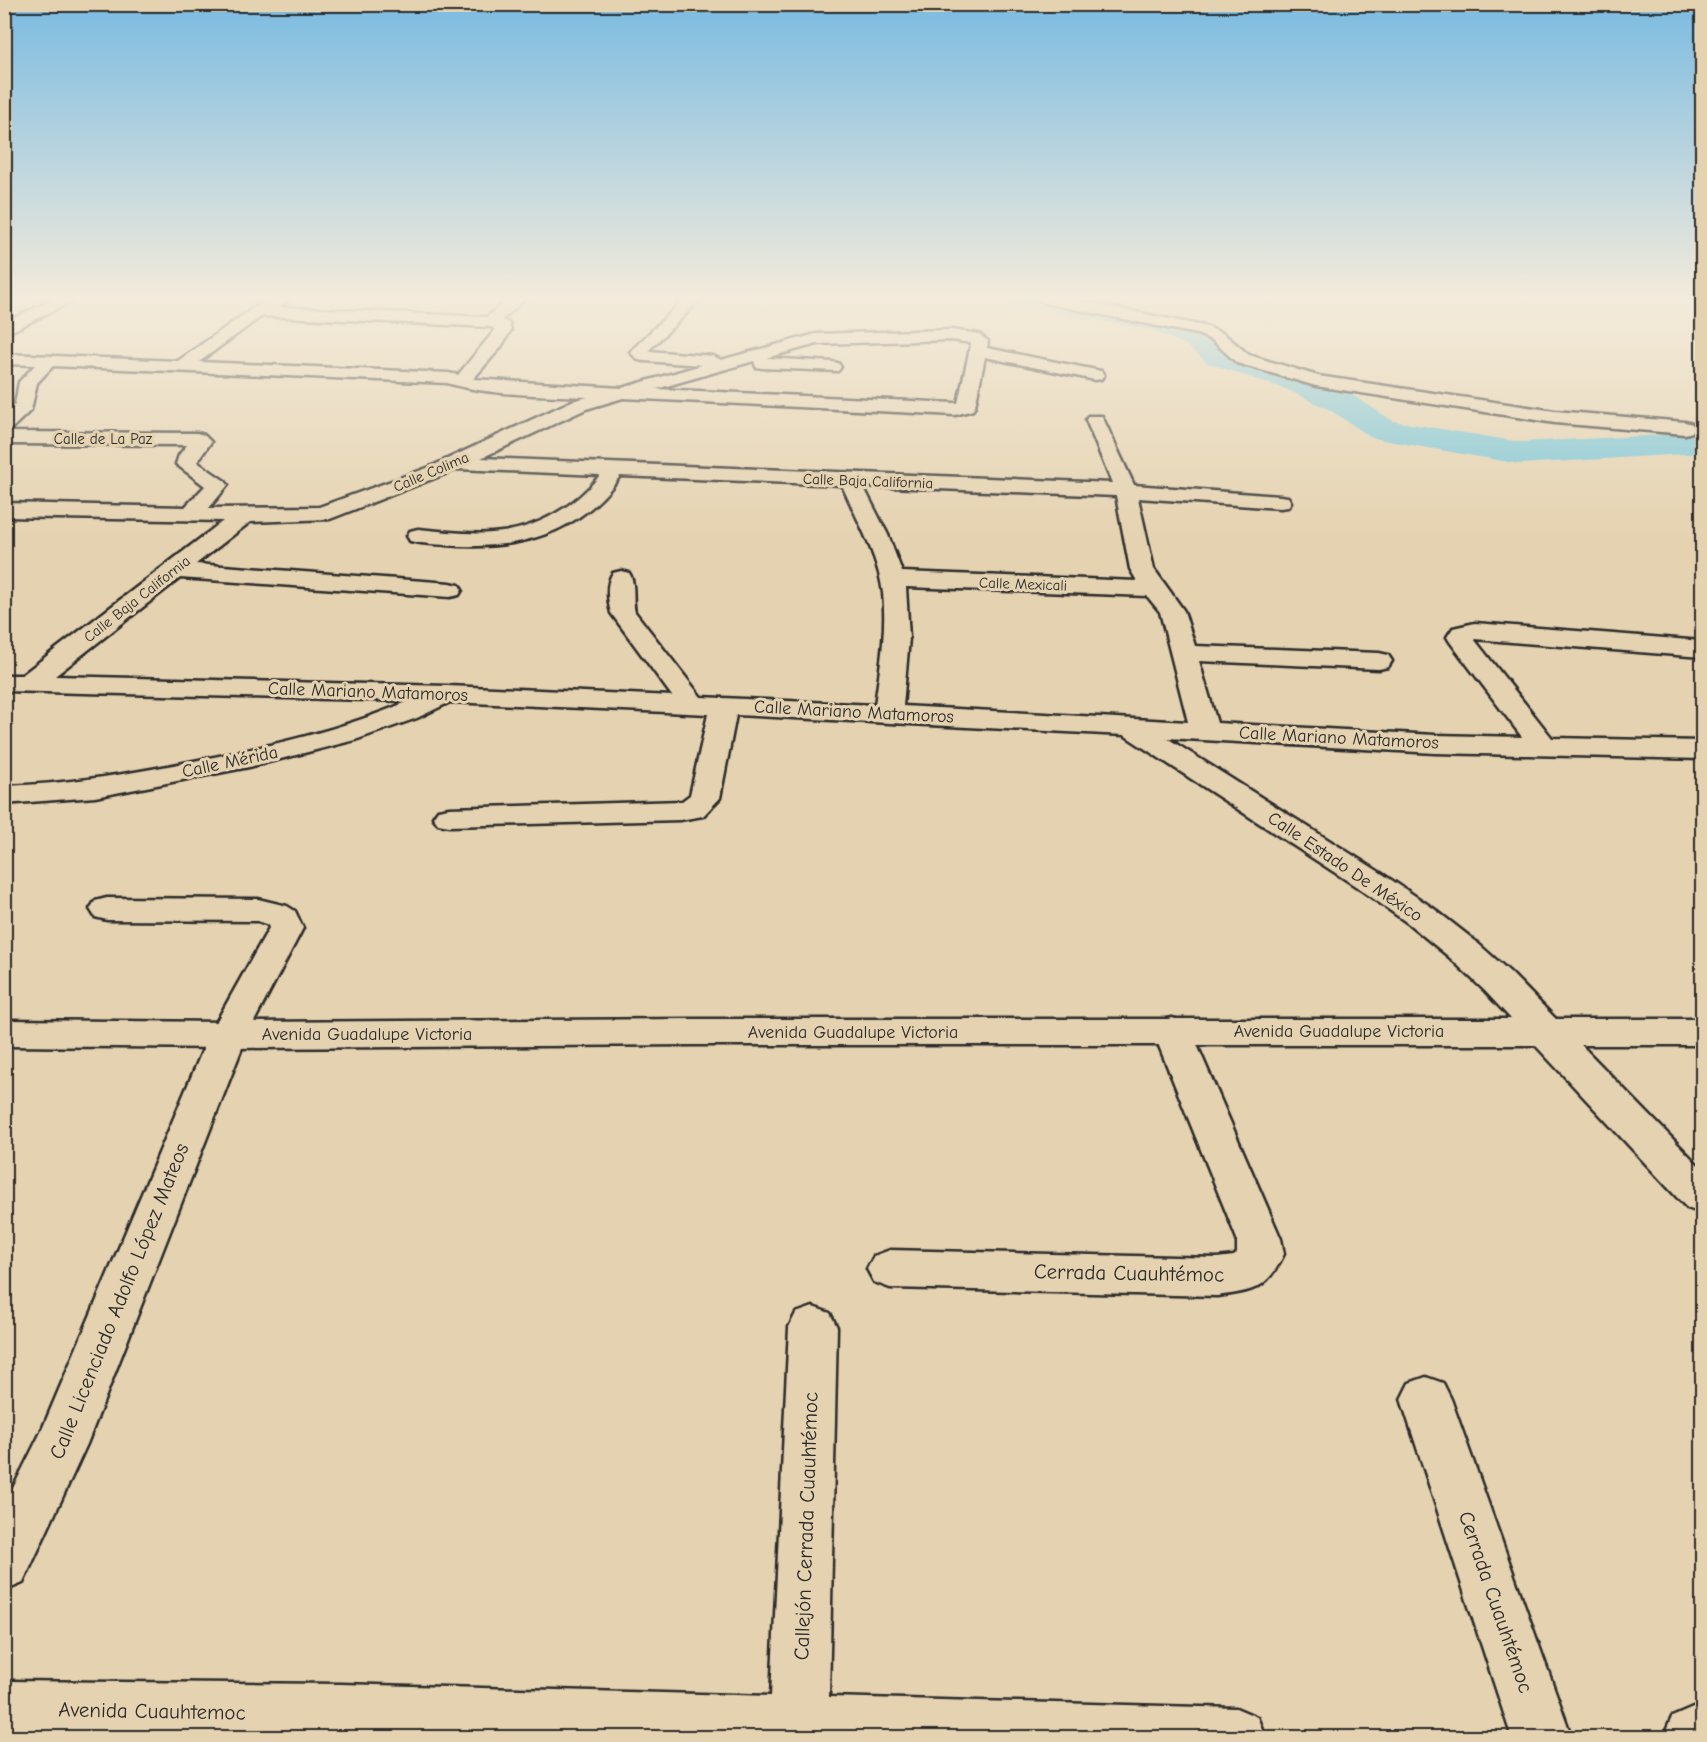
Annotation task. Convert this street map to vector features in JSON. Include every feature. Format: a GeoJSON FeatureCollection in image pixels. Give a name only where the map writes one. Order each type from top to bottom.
{"type":"FeatureCollection","features":[{"type":"Feature","properties":{"kind":"street"},"geometry":{"type":"LineString","coordinates":[[4,425],[24,406],[28,382],[31,379]]}},
{"type":"Feature","properties":{"kind":"street"},"geometry":{"type":"LineString","coordinates":[[260,385],[265,379]]}},
{"type":"Feature","properties":{"kind":"street"},"geometry":{"type":"LineString","coordinates":[[454,379],[486,386],[620,394],[963,409],[966,406],[972,379]]}},
{"type":"Feature","properties":{"kind":"street","name":"Calle Colima"},"geometry":{"type":"LineString","coordinates":[[4,510],[245,515],[310,515],[334,511],[455,463],[551,416],[579,405],[674,379]]}},
{"type":"Feature","properties":{"kind":"street"},"geometry":{"type":"LineString","coordinates":[[818,404],[827,379]]}},
{"type":"Feature","properties":{"kind":"street"},"geometry":{"type":"LineString","coordinates":[[1310,379],[1523,413],[1685,428]]}},
{"type":"Feature","properties":{"kind":"street"},"geometry":{"type":"LineString","coordinates":[[1095,420],[1126,490],[1138,557],[1154,589],[1172,611],[1204,730]]}},
{"type":"Feature","properties":{"kind":"street","name":"Calle de La Paz"},"geometry":{"type":"LineString","coordinates":[[4,438],[190,438],[201,442],[189,455],[186,464],[191,470],[218,485],[191,514]]}},
{"type":"Feature","properties":{"kind":"street","name":"Calle Baja California"},"geometry":{"type":"LineString","coordinates":[[455,463],[1126,490],[1281,502]]}},
{"type":"Feature","properties":{"kind":"street"},"geometry":{"type":"LineString","coordinates":[[418,536],[493,540],[521,534],[578,509],[597,492],[614,470]]}},
{"type":"Feature","properties":{"kind":"street"},"geometry":{"type":"LineString","coordinates":[[850,480],[892,579],[896,628],[888,714]]}},
{"type":"Feature","properties":{"kind":"street","name":"Calle Baja California"},"geometry":{"type":"LineString","coordinates":[[16,683],[174,570],[245,515]]}},
{"type":"Feature","properties":{"kind":"street"},"geometry":{"type":"LineString","coordinates":[[174,570],[450,590]]}},
{"type":"Feature","properties":{"kind":"street"},"geometry":{"type":"LineString","coordinates":[[621,578],[620,600],[623,613],[692,705]]}},
{"type":"Feature","properties":{"kind":"street","name":"Calle Mexicali"},"geometry":{"type":"LineString","coordinates":[[892,579],[1154,589]]}},
{"type":"Feature","properties":{"kind":"street"},"geometry":{"type":"LineString","coordinates":[[1544,747],[1463,642],[1460,637],[1462,633],[1475,631],[1702,649]]}},
{"type":"Feature","properties":{"kind":"street"},"geometry":{"type":"LineString","coordinates":[[1184,652],[1379,661]]}},
{"type":"Feature","properties":{"kind":"street","name":"Calle Mariano Matamoros"},"geometry":{"type":"LineString","coordinates":[[16,683],[447,694],[1544,747],[1702,750]]}},
{"type":"Feature","properties":{"kind":"street","name":"Calle Mérida"},"geometry":{"type":"LineString","coordinates":[[4,795],[35,795],[108,787],[255,758],[357,731],[410,712],[447,694]]}},
{"type":"Feature","properties":{"kind":"street"},"geometry":{"type":"LineString","coordinates":[[449,817],[692,809],[705,798],[724,706]]}},
{"type":"Feature","properties":{"kind":"street","name":"Calle Estado De México"},"geometry":{"type":"LineString","coordinates":[[1129,726],[1369,880],[1461,948],[1498,982],[1702,1196]]}},
{"type":"Feature","properties":{"kind":"street","name":"Calle Licenciado Adolfo López Mateos"},"geometry":{"type":"LineString","coordinates":[[4,1564],[62,1444],[228,1035],[286,928],[284,919],[274,914],[241,909],[107,909]]}},
{"type":"Feature","properties":{"kind":"street","name":"Avenida Guadalupe Victoria"},"geometry":{"type":"LineString","coordinates":[[4,1033],[228,1035],[1172,1031],[1702,1032]]}},
{"type":"Feature","properties":{"kind":"street","name":"Cerrada Cuauhtémoc"},"geometry":{"type":"LineString","coordinates":[[890,1269],[1217,1277],[1244,1273],[1256,1266],[1262,1254],[1258,1239],[1172,1031]]}},
{"type":"Feature","properties":{"kind":"street","name":"Callejón Cerrada Cuauhtémoc"},"geometry":{"type":"LineString","coordinates":[[799,1726],[813,1327]]}},
{"type":"Feature","properties":{"kind":"street","name":"Cerrada Cuauhtémoc"},"geometry":{"type":"LineString","coordinates":[[1426,1399],[1542,1737]]}},
{"type":"Feature","properties":{"kind":"street","name":"Avenida Cuauhtemoc"},"geometry":{"type":"LineString","coordinates":[[4,1711],[337,1725],[591,1729],[799,1726],[1236,1737]]}},
{"type":"Feature","properties":{"kind":"street"},"geometry":{"type":"LineString","coordinates":[[1693,1737],[1702,1737]]}},
{"type":"Feature","properties":{"kind":"waterway"},"geometry":{"type":"LineString","coordinates":[[1288,379],[1342,403],[1383,430],[1520,453],[1702,443]]}}]}
